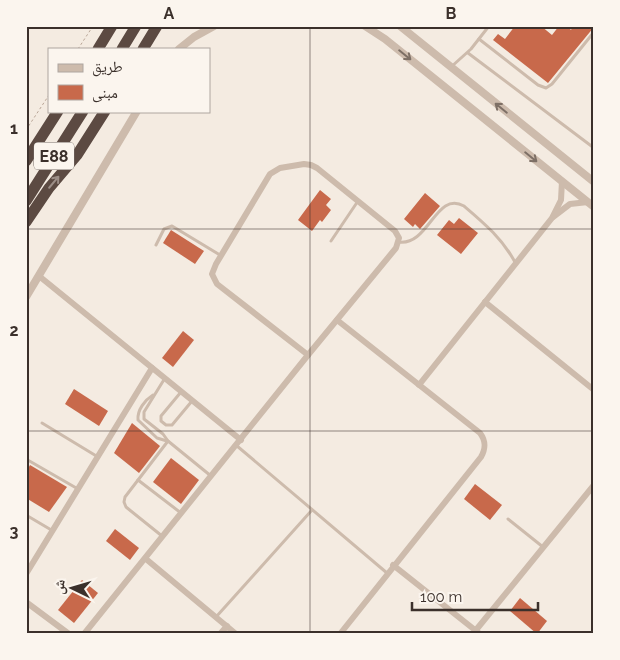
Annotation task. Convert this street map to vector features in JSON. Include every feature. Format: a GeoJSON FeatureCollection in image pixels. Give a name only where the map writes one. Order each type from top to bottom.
{"type":"FeatureCollection","features":[{"type":"Feature","properties":{"kind":"highway"},"geometry":{"type":"LineString","coordinates":[[99,48],[112,26]]}},
{"type":"Feature","properties":{"kind":"highway"},"geometry":{"type":"LineString","coordinates":[[123,48],[136,26]]}},
{"type":"Feature","properties":{"kind":"highway"},"geometry":{"type":"LineString","coordinates":[[144,48],[157,26]]}},
{"type":"Feature","properties":{"kind":"highway","name":"E88"},"geometry":{"type":"LineString","coordinates":[[26,160],[57,112]]}},
{"type":"Feature","properties":{"kind":"highway","name":"E88"},"geometry":{"type":"LineString","coordinates":[[26,201],[82,112]]}},
{"type":"Feature","properties":{"kind":"highway"},"geometry":{"type":"LineString","coordinates":[[26,222],[49,188],[84,145],[104,112]]}},
{"type":"Feature","properties":{"kind":"street"},"geometry":{"type":"LineString","coordinates":[[180,48],[194,37],[214,26]]}},
{"type":"Feature","properties":{"kind":"street"},"geometry":{"type":"LineString","coordinates":[[365,26],[385,39],[591,204]]}},
{"type":"Feature","properties":{"kind":"street"},"geometry":{"type":"LineString","coordinates":[[400,26],[594,182]]}},
{"type":"Feature","properties":{"kind":"street"},"geometry":{"type":"LineString","coordinates":[[26,297],[136,112]]}},
{"type":"Feature","properties":{"kind":"street"},"geometry":{"type":"LineString","coordinates":[[84,634],[399,242],[398,234],[395,231],[311,165],[304,164],[276,170],[270,174],[221,255],[212,274],[215,281],[308,355]]}},
{"type":"Feature","properties":{"kind":"street"},"geometry":{"type":"LineString","coordinates":[[419,385],[552,218],[561,200],[562,181]]}},
{"type":"Feature","properties":{"kind":"street"},"geometry":{"type":"LineString","coordinates":[[552,218],[570,204],[591,204]]}},
{"type":"Feature","properties":{"kind":"street"},"geometry":{"type":"LineString","coordinates":[[39,276],[241,440]]}},
{"type":"Feature","properties":{"kind":"street"},"geometry":{"type":"LineString","coordinates":[[485,302],[594,390]]}},
{"type":"Feature","properties":{"kind":"street"},"geometry":{"type":"LineString","coordinates":[[337,320],[480,433],[485,442],[481,457],[340,634]]}},
{"type":"Feature","properties":{"kind":"street"},"geometry":{"type":"LineString","coordinates":[[26,574],[152,368]]}},
{"type":"Feature","properties":{"kind":"street"},"geometry":{"type":"LineString","coordinates":[[394,565],[478,632],[543,547],[594,485]]}},
{"type":"Feature","properties":{"kind":"street"},"geometry":{"type":"LineString","coordinates":[[146,559],[236,634]]}},
{"type":"Feature","properties":{"kind":"street"},"geometry":{"type":"LineString","coordinates":[[26,602],[69,634]]}},
{"type":"Feature","properties":{"kind":"street"},"geometry":{"type":"LineString","coordinates":[[220,634],[226,626]]}},
{"type":"Feature","properties":{"kind":"lane"},"geometry":{"type":"LineString","coordinates":[[451,67],[468,53],[489,26]]}},
{"type":"Feature","properties":{"kind":"lane"},"geometry":{"type":"LineString","coordinates":[[480,39],[538,86],[546,88],[552,84],[594,32]]}},
{"type":"Feature","properties":{"kind":"lane"},"geometry":{"type":"LineString","coordinates":[[468,53],[594,148]]}},
{"type":"Feature","properties":{"kind":"lane"},"geometry":{"type":"LineString","coordinates":[[331,241],[358,201]]}},
{"type":"Feature","properties":{"kind":"lane"},"geometry":{"type":"LineString","coordinates":[[399,242],[408,242],[416,239],[443,206],[457,203],[464,206],[497,236],[508,249],[516,264]]}},
{"type":"Feature","properties":{"kind":"lane"},"geometry":{"type":"LineString","coordinates":[[156,245],[164,229],[172,226],[221,255]]}},
{"type":"Feature","properties":{"kind":"lane"},"geometry":{"type":"LineString","coordinates":[[165,378],[138,413],[138,420],[158,438],[168,441]]}},
{"type":"Feature","properties":{"kind":"lane"},"geometry":{"type":"LineString","coordinates":[[181,392],[162,416],[161,421],[166,426],[172,425],[192,401]]}},
{"type":"Feature","properties":{"kind":"lane"},"geometry":{"type":"LineString","coordinates":[[153,395],[152,401],[143,416],[168,441],[211,477]]}},
{"type":"Feature","properties":{"kind":"lane"},"geometry":{"type":"LineString","coordinates":[[42,424],[98,457]]}},
{"type":"Feature","properties":{"kind":"lane"},"geometry":{"type":"LineString","coordinates":[[163,537],[124,504],[125,497],[168,441]]}},
{"type":"Feature","properties":{"kind":"lane"},"geometry":{"type":"LineString","coordinates":[[236,446],[386,574]]}},
{"type":"Feature","properties":{"kind":"lane"},"geometry":{"type":"LineString","coordinates":[[26,460],[78,490]]}},
{"type":"Feature","properties":{"kind":"lane"},"geometry":{"type":"LineString","coordinates":[[138,480],[182,514]]}},
{"type":"Feature","properties":{"kind":"lane"},"geometry":{"type":"LineString","coordinates":[[216,617],[312,510]]}},
{"type":"Feature","properties":{"kind":"lane"},"geometry":{"type":"LineString","coordinates":[[26,515],[53,531]]}},
{"type":"Feature","properties":{"kind":"lane"},"geometry":{"type":"LineString","coordinates":[[508,519],[543,547]]}},
{"type":"Feature","properties":{"kind":"path"},"geometry":{"type":"LineString","coordinates":[[79,48],[93,26]]}},
{"type":"Feature","properties":{"kind":"path"},"geometry":{"type":"LineString","coordinates":[[26,130],[48,97]]}},
{"type":"Feature","properties":{"kind":"building"},"geometry":{"type":"Polygon","coordinates":[[[515,26],[541,26],[552,35],[559,26],[567,26],[571,30],[573,26],[594,27],[548,83],[493,40],[498,34],[505,39],[515,26]]]}},
{"type":"Feature","properties":{"kind":"building"},"geometry":{"type":"Polygon","coordinates":[[[320,190],[331,199],[326,205],[331,210],[312,231],[298,220],[320,190]]]}},
{"type":"Feature","properties":{"kind":"building"},"geometry":{"type":"Polygon","coordinates":[[[425,193],[440,206],[420,229],[415,224],[413,227],[404,219],[425,193]]]}},
{"type":"Feature","properties":{"kind":"building"},"geometry":{"type":"Polygon","coordinates":[[[459,218],[478,233],[461,254],[437,235],[449,220],[454,224],[459,218]]]}},
{"type":"Feature","properties":{"kind":"building"},"geometry":{"type":"Polygon","coordinates":[[[171,230],[204,251],[195,264],[163,243],[171,230]]]}},
{"type":"Feature","properties":{"kind":"building"},"geometry":{"type":"Polygon","coordinates":[[[183,331],[194,340],[173,367],[162,358],[183,331]]]}},
{"type":"Feature","properties":{"kind":"building"},"geometry":{"type":"Polygon","coordinates":[[[74,389],[108,411],[99,426],[65,404],[74,389]]]}},
{"type":"Feature","properties":{"kind":"building"},"geometry":{"type":"Polygon","coordinates":[[[132,423],[160,446],[139,473],[114,453],[132,423]]]}},
{"type":"Feature","properties":{"kind":"building"},"geometry":{"type":"Polygon","coordinates":[[[171,458],[199,480],[181,504],[153,482],[171,458]]]}},
{"type":"Feature","properties":{"kind":"building"},"geometry":{"type":"Polygon","coordinates":[[[30,465],[67,487],[49,512],[26,498],[26,472],[30,465]]]}},
{"type":"Feature","properties":{"kind":"building"},"geometry":{"type":"Polygon","coordinates":[[[475,484],[502,505],[490,520],[464,499],[475,484]]]}},
{"type":"Feature","properties":{"kind":"building"},"geometry":{"type":"Polygon","coordinates":[[[115,529],[139,548],[130,560],[106,541],[115,529]]]}},
{"type":"Feature","properties":{"kind":"building"},"geometry":{"type":"Polygon","coordinates":[[[82,580],[98,593],[74,623],[58,610],[82,580]]]}},
{"type":"Feature","properties":{"kind":"building"},"geometry":{"type":"Polygon","coordinates":[[[520,598],[547,621],[537,634],[510,611],[520,598]]]}}]}
